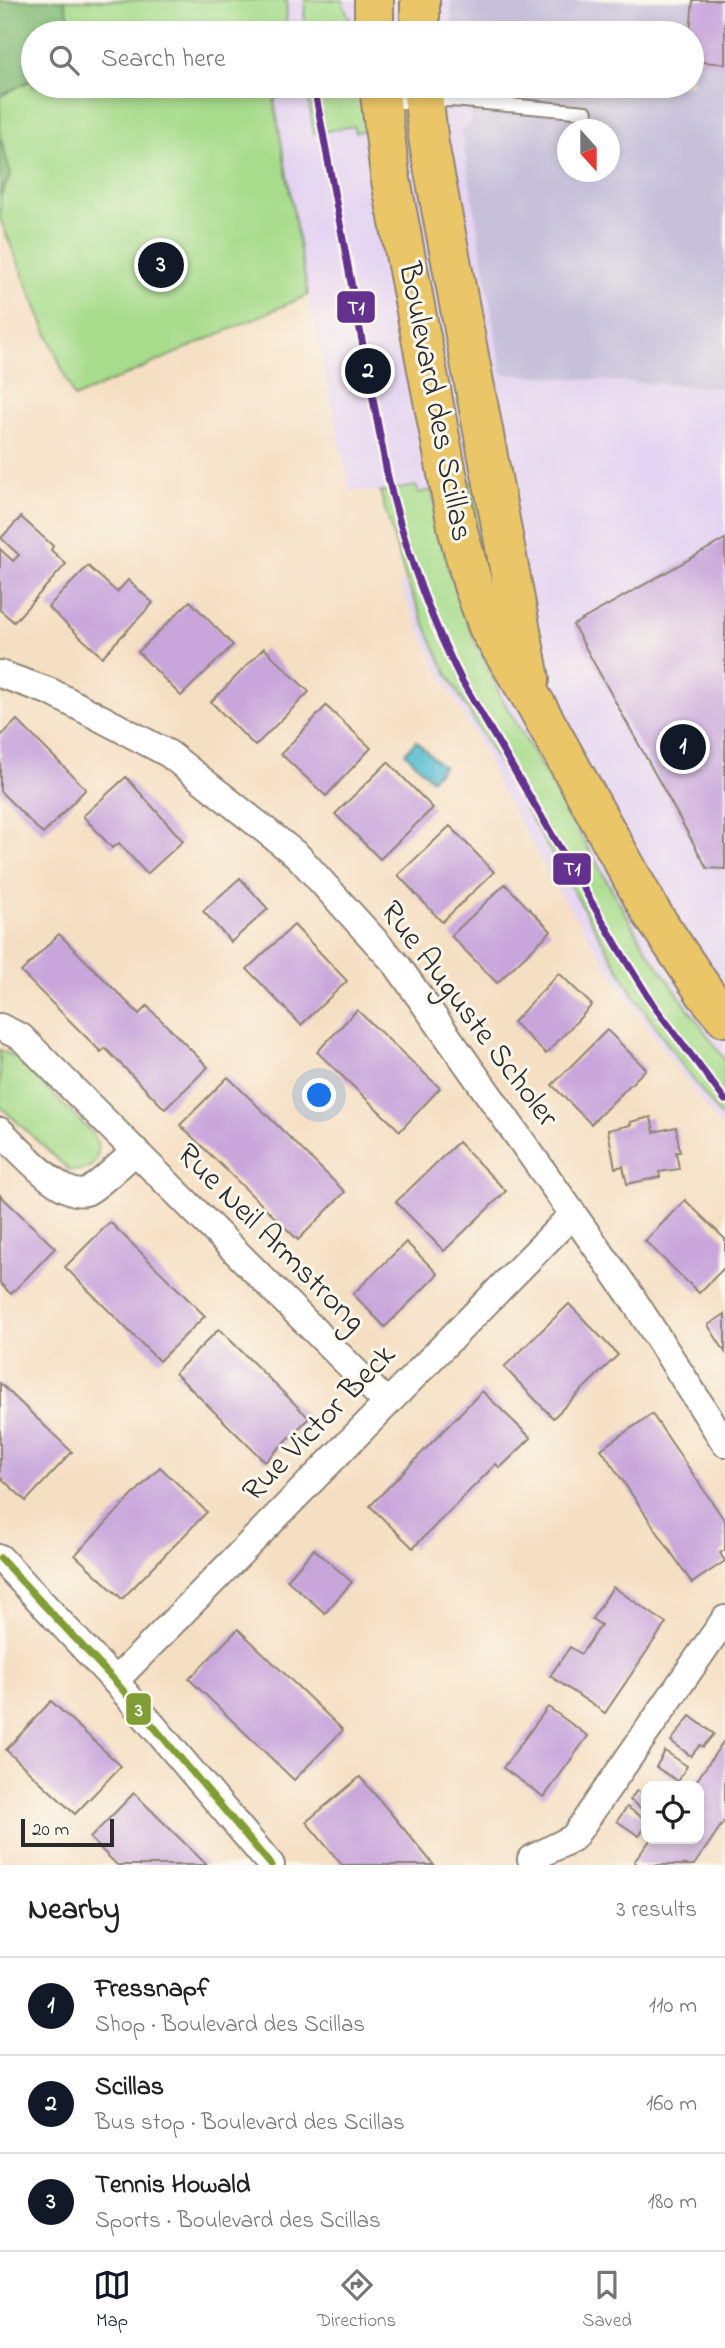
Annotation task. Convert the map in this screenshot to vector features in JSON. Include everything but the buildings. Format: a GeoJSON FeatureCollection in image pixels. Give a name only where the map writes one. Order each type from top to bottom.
{"type":"FeatureCollection","features":[{"type":"Feature","properties":{"kind":"main road"},"geometry":{"type":"LineString","coordinates":[[374,0],[374,21]]}},
{"type":"Feature","properties":{"kind":"main road"},"geometry":{"type":"LineString","coordinates":[[420,0],[420,21]]}},
{"type":"Feature","properties":{"kind":"main road","name":"Boulevard des Scillas"},"geometry":{"type":"LineString","coordinates":[[380,98],[390,175],[458,531],[489,629],[534,703],[651,912],[706,994],[725,1017]]}},
{"type":"Feature","properties":{"kind":"main road","name":"Boulevard des Scillas"},"geometry":{"type":"LineString","coordinates":[[423,98],[429,144],[534,703]]}},
{"type":"Feature","properties":{"kind":"street","name":"Rue Auguste Scholer"},"geometry":{"type":"LineString","coordinates":[[0,674],[51,692],[169,754],[299,856],[397,965],[631,1296],[725,1443]]}},
{"type":"Feature","properties":{"kind":"street","name":"Rue Neil Armstrong"},"geometry":{"type":"LineString","coordinates":[[0,1027],[21,1037],[387,1403]]}},
{"type":"Feature","properties":{"kind":"street","name":"Rue Neil Armstrong"},"geometry":{"type":"LineString","coordinates":[[0,1130],[57,1185],[73,1193],[87,1192],[136,1151]]}},
{"type":"Feature","properties":{"kind":"street","name":"Rue Victor Beck"},"geometry":{"type":"LineString","coordinates":[[115,1681],[573,1214]]}},
{"type":"Feature","properties":{"kind":"street"},"geometry":{"type":"LineString","coordinates":[[0,1558],[115,1681],[271,1865]]}},
{"type":"Feature","properties":{"kind":"street"},"geometry":{"type":"LineString","coordinates":[[531,1859],[573,1838],[725,1619]]}},
{"type":"Feature","properties":{"kind":"lane"},"geometry":{"type":"LineString","coordinates":[[442,98],[586,112]]}},
{"type":"Feature","properties":{"kind":"shaded area"},"geometry":{"type":"Polygon","coordinates":[[[287,0],[451,0],[452,21],[286,21],[287,0]]]}},
{"type":"Feature","properties":{"kind":"shaded area"},"geometry":{"type":"Polygon","coordinates":[[[451,0],[725,0],[725,388],[502,374],[461,130],[470,125],[471,98],[704,98],[704,21],[452,21],[451,0]]]}},
{"type":"Feature","properties":{"kind":"shaded area"},"geometry":{"type":"Polygon","coordinates":[[[276,98],[471,98],[470,125],[461,130],[502,374],[725,388],[725,1133],[625,993],[560,893],[499,787],[487,758],[437,668],[400,585],[406,582],[380,492],[350,490],[308,295],[274,101],[276,98]]]}},
{"type":"Feature","properties":{"kind":"green space"},"geometry":{"type":"Polygon","coordinates":[[[0,0],[64,0],[70,21],[21,21],[21,85],[0,96],[0,0]]]}},
{"type":"Feature","properties":{"kind":"green space"},"geometry":{"type":"Polygon","coordinates":[[[64,0],[287,0],[286,21],[70,21],[64,0]]]}},
{"type":"Feature","properties":{"kind":"green space"},"geometry":{"type":"Polygon","coordinates":[[[305,0],[343,0],[351,21],[304,21],[305,0]]]}},
{"type":"Feature","properties":{"kind":"green space"},"geometry":{"type":"Polygon","coordinates":[[[21,85],[21,98],[276,98],[274,101],[308,295],[74,398],[0,219],[0,197],[10,175],[0,136],[0,96],[21,85]]]}},
{"type":"Feature","properties":{"kind":"green space"},"geometry":{"type":"Polygon","coordinates":[[[308,98],[362,98],[366,130],[355,132],[354,126],[314,133],[308,98]]]}},
{"type":"Feature","properties":{"kind":"green space"},"geometry":{"type":"Polygon","coordinates":[[[0,136],[11,175],[0,196],[0,136]]]}},
{"type":"Feature","properties":{"kind":"green space"},"geometry":{"type":"Polygon","coordinates":[[[475,481],[495,585],[493,590],[463,484],[475,481]]]}},
{"type":"Feature","properties":{"kind":"green space"},"geometry":{"type":"Polygon","coordinates":[[[416,486],[419,493],[432,490],[448,568],[469,627],[500,695],[646,949],[725,1060],[725,1122],[635,997],[440,659],[407,583],[380,492],[416,486]]]}},
{"type":"Feature","properties":{"kind":"green space"},"geometry":{"type":"Polygon","coordinates":[[[0,1050],[15,1057],[92,1133],[98,1148],[91,1166],[69,1170],[0,1106],[0,1050]]]}},
{"type":"Feature","properties":{"kind":"water"},"geometry":{"type":"Polygon","coordinates":[[[416,741],[443,767],[431,779],[405,753],[416,741]]]}},
{"type":"Feature","properties":{"kind":"transit line","name":"T1"},"geometry":{"type":"LineString","coordinates":[[316,98],[387,473],[409,553],[428,605],[462,681],[626,961],[654,1006],[725,1100]]}},
{"type":"Feature","properties":{"kind":"transit line","name":"3"},"geometry":{"type":"LineString","coordinates":[[0,1558],[115,1681],[271,1865]]}},
{"type":"Feature","properties":{"kind":"place","name":"Tennis Howald"},"geometry":{"type":"Point","coordinates":[161,265]}},
{"type":"Feature","properties":{"kind":"place","name":"Scillas"},"geometry":{"type":"Point","coordinates":[368,371]}},
{"type":"Feature","properties":{"kind":"place","name":"Fressnapf"},"geometry":{"type":"Point","coordinates":[683,747]}}]}
